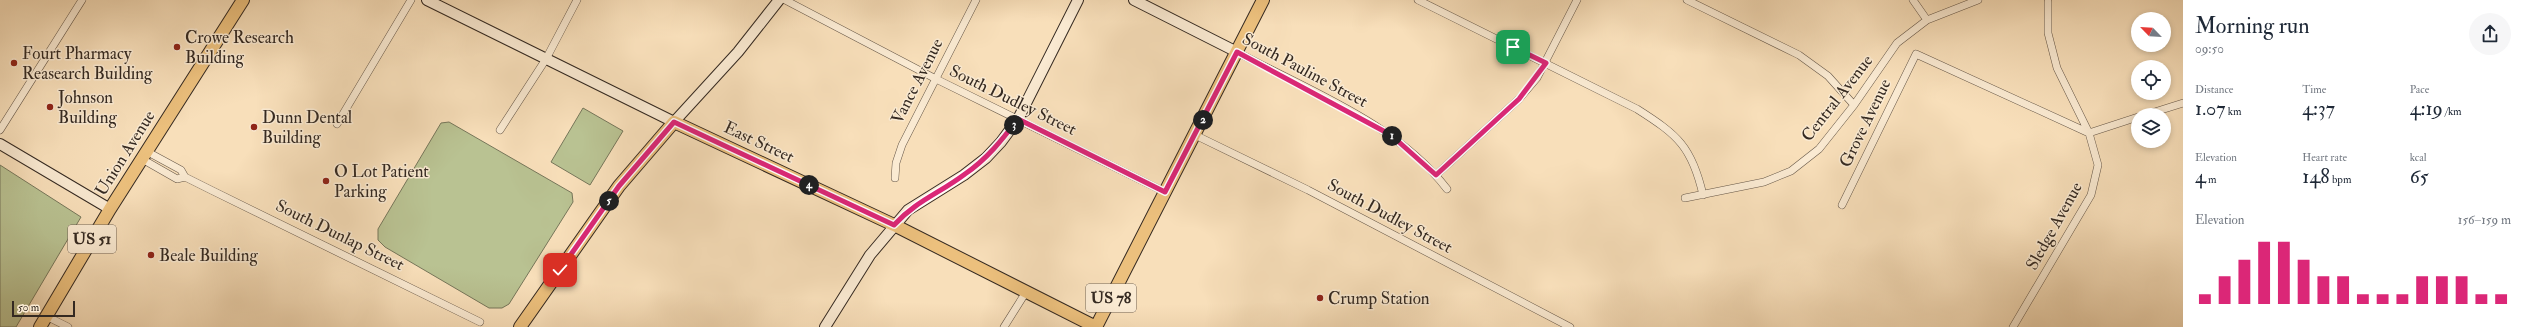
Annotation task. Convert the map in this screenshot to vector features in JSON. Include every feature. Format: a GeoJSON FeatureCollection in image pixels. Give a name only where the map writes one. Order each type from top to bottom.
{"type":"FeatureCollection","features":[{"type":"Feature","properties":{"kind":"main road","name":"Union Avenue"},"geometry":{"type":"LineString","coordinates":[[40,327],[110,209],[243,0]]}},
{"type":"Feature","properties":{"kind":"main road","name":"US 78"},"geometry":{"type":"LineString","coordinates":[[1096,327],[1195,135],[1262,0]]}},
{"type":"Feature","properties":{"kind":"main road","name":"East Street"},"geometry":{"type":"LineString","coordinates":[[674,122],[894,225],[1096,327]]}},
{"type":"Feature","properties":{"kind":"main road"},"geometry":{"type":"LineString","coordinates":[[520,327],[619,186],[674,122]]}},
{"type":"Feature","properties":{"kind":"street"},"geometry":{"type":"LineString","coordinates":[[0,130],[82,0]]}},
{"type":"Feature","properties":{"kind":"street"},"geometry":{"type":"LineString","coordinates":[[337,124],[411,0]]}},
{"type":"Feature","properties":{"kind":"street","name":"East Street"},"geometry":{"type":"LineString","coordinates":[[427,0],[674,122]]}},
{"type":"Feature","properties":{"kind":"street"},"geometry":{"type":"LineString","coordinates":[[500,130],[546,59],[577,0]]}},
{"type":"Feature","properties":{"kind":"street"},"geometry":{"type":"LineString","coordinates":[[674,122],[738,52],[779,0]]}},
{"type":"Feature","properties":{"kind":"street","name":"South Dudley Street"},"geometry":{"type":"LineString","coordinates":[[785,0],[936,79],[1165,192]]}},
{"type":"Feature","properties":{"kind":"street","name":"Vance Avenue"},"geometry":{"type":"LineString","coordinates":[[895,178],[898,155],[976,0]]}},
{"type":"Feature","properties":{"kind":"street"},"geometry":{"type":"LineString","coordinates":[[825,327],[870,255],[894,225],[908,210],[964,175],[986,158],[1018,119],[1078,0]]}},
{"type":"Feature","properties":{"kind":"street","name":"South Pauline Street"},"geometry":{"type":"LineString","coordinates":[[1134,0],[1237,52],[1391,135],[1436,175],[1447,189]]}},
{"type":"Feature","properties":{"kind":"street"},"geometry":{"type":"LineString","coordinates":[[1418,0],[1637,109],[1663,126],[1676,136],[1690,154],[1697,169],[1703,195]]}},
{"type":"Feature","properties":{"kind":"street"},"geometry":{"type":"LineString","coordinates":[[1436,175],[1519,99],[1546,63],[1577,0]]}},
{"type":"Feature","properties":{"kind":"street"},"geometry":{"type":"LineString","coordinates":[[1687,0],[1799,55],[1828,76],[1854,105]]}},
{"type":"Feature","properties":{"kind":"street"},"geometry":{"type":"LineString","coordinates":[[1913,0],[1927,20]]}},
{"type":"Feature","properties":{"kind":"street","name":"Central Avenue"},"geometry":{"type":"LineString","coordinates":[[1685,198],[1764,182],[1791,171],[1819,149],[1854,105],[1897,43],[1927,20],[1978,0]]}},
{"type":"Feature","properties":{"kind":"street"},"geometry":{"type":"LineString","coordinates":[[2048,2],[2048,32],[2056,68],[2089,133],[2131,119]]}},
{"type":"Feature","properties":{"kind":"street","name":"Grove Avenue"},"geometry":{"type":"LineString","coordinates":[[1842,205],[1916,54],[2089,133]]}},
{"type":"Feature","properties":{"kind":"street"},"geometry":{"type":"LineString","coordinates":[[2167,108],[2183,103]]}},
{"type":"Feature","properties":{"kind":"street","name":"Sledge Avenue"},"geometry":{"type":"LineString","coordinates":[[2013,327],[2091,195],[2098,165],[2089,133]]}},
{"type":"Feature","properties":{"kind":"street","name":"South Dudley Street"},"geometry":{"type":"LineString","coordinates":[[1195,135],[1308,190],[1570,327]]}},
{"type":"Feature","properties":{"kind":"street"},"geometry":{"type":"LineString","coordinates":[[0,144],[110,209]]}},
{"type":"Feature","properties":{"kind":"street","name":"South Dunlap Street"},"geometry":{"type":"LineString","coordinates":[[144,155],[182,170],[185,177],[480,322]]}},
{"type":"Feature","properties":{"kind":"street"},"geometry":{"type":"LineString","coordinates":[[1004,327],[1026,292]]}},
{"type":"Feature","properties":{"kind":"street"},"geometry":{"type":"LineString","coordinates":[[46,316],[68,327]]}},
{"type":"Feature","properties":{"kind":"green space"},"geometry":{"type":"Polygon","coordinates":[[[583,108],[623,131],[590,185],[551,162],[583,108]]]}},
{"type":"Feature","properties":{"kind":"green space"},"geometry":{"type":"Polygon","coordinates":[[[449,122],[572,193],[573,202],[509,304],[502,308],[489,308],[385,247],[378,240],[378,229],[441,123],[449,122]]]}},
{"type":"Feature","properties":{"kind":"green space"},"geometry":{"type":"Polygon","coordinates":[[[0,165],[81,217],[16,327],[0,327],[0,165]]]}},
{"type":"Feature","properties":{"kind":"place","name":"Crowe Research Building"},"geometry":{"type":"Point","coordinates":[177,47]}},
{"type":"Feature","properties":{"kind":"place","name":"Fourt Pharmacy Reasearch Building"},"geometry":{"type":"Point","coordinates":[14,63]}},
{"type":"Feature","properties":{"kind":"place","name":"Johnson Building"},"geometry":{"type":"Point","coordinates":[50,107]}},
{"type":"Feature","properties":{"kind":"place","name":"Dunn Dental Building"},"geometry":{"type":"Point","coordinates":[254,127]}},
{"type":"Feature","properties":{"kind":"place","name":"O Lot Patient Parking"},"geometry":{"type":"Point","coordinates":[326,181]}},
{"type":"Feature","properties":{"kind":"place","name":"Beale Building"},"geometry":{"type":"Point","coordinates":[151,255]}},
{"type":"Feature","properties":{"kind":"place","name":"Crump Station"},"geometry":{"type":"Point","coordinates":[1320,298]}},
{"type":"Feature","properties":{"kind":"route"},"geometry":{"type":"LineString","coordinates":[[560,270],[619,186],[674,122],[894,225],[908,210],[921,200],[964,175],[986,158],[1001,142],[1018,119],[1165,192],[1237,52],[1348,110],[1391,135],[1410,150],[1436,175],[1519,99],[1537,78],[1546,63],[1513,47]]}}]}
